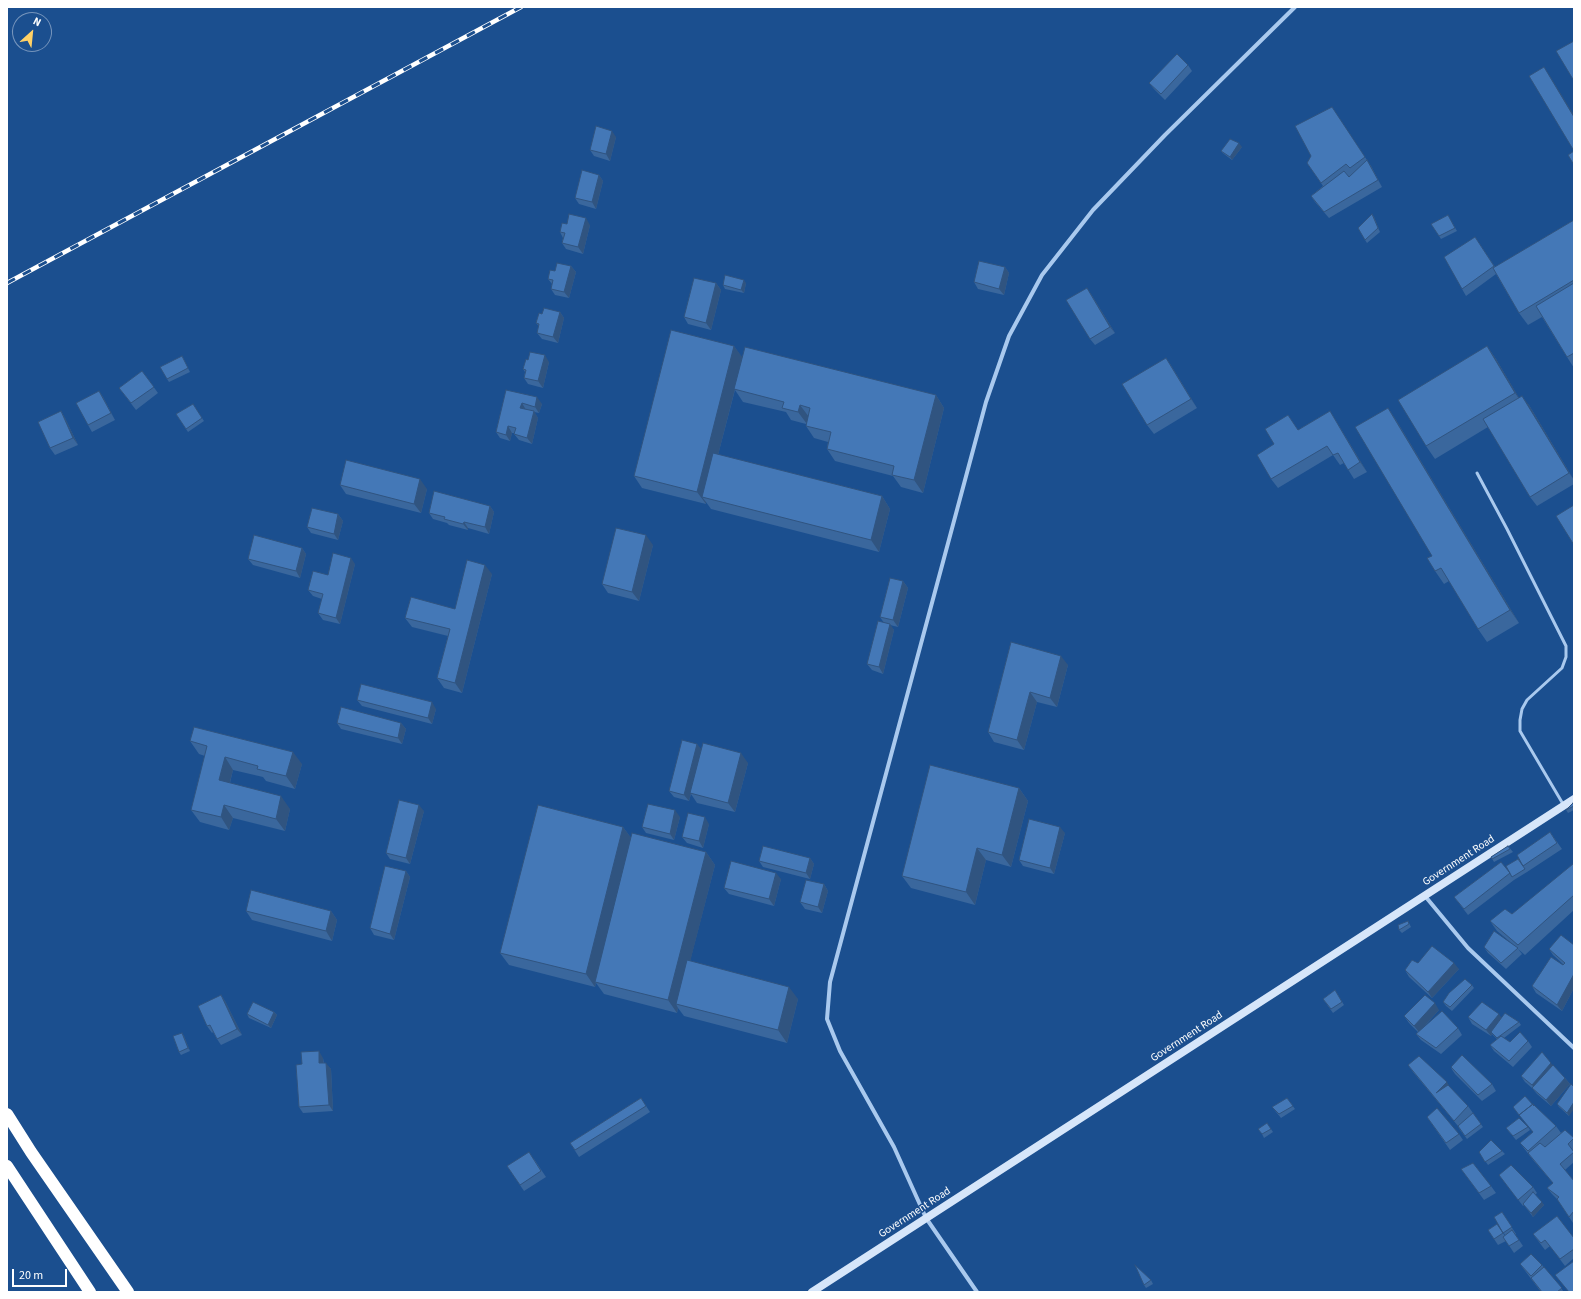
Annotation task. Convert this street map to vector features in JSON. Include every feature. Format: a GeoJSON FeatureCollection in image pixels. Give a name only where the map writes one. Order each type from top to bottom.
{"type":"FeatureCollection","features":[{"type":"Feature","properties":{"kind":"highway"},"geometry":{"type":"LineString","coordinates":[[7,1114],[31,1152],[128,1292]]}},
{"type":"Feature","properties":{"kind":"highway"},"geometry":{"type":"LineString","coordinates":[[7,1166],[90,1292]]}},
{"type":"Feature","properties":{"kind":"street"},"geometry":{"type":"LineString","coordinates":[[977,1292],[926,1218],[894,1147],[840,1051],[827,1019],[830,982],[986,402],[1009,336],[1042,275],[1093,210],[1165,135],[1295,7]]}},
{"type":"Feature","properties":{"kind":"street","name":"Government Road"},"geometry":{"type":"LineString","coordinates":[[812,1292],[1574,799]]}},
{"type":"Feature","properties":{"kind":"street"},"geometry":{"type":"LineString","coordinates":[[1425,896],[1468,948],[1574,1048]]}},
{"type":"Feature","properties":{"kind":"lane"},"geometry":{"type":"LineString","coordinates":[[1477,473],[1566,646],[1565,664],[1527,700],[1522,709],[1520,720],[1520,731],[1564,806]]}},
{"type":"Feature","properties":{"kind":"building"},"geometry":{"type":"Polygon","coordinates":[[[1574,41],[1574,81],[1556,51],[1574,41]]]}},
{"type":"Feature","properties":{"kind":"building"},"geometry":{"type":"Polygon","coordinates":[[[1177,54],[1188,65],[1161,94],[1149,83],[1177,54]]]}},
{"type":"Feature","properties":{"kind":"building"},"geometry":{"type":"Polygon","coordinates":[[[1544,67],[1574,117],[1574,151],[1529,76],[1544,67]]]}},
{"type":"Feature","properties":{"kind":"building"},"geometry":{"type":"Polygon","coordinates":[[[1332,107],[1365,157],[1350,168],[1346,164],[1321,183],[1307,163],[1311,156],[1295,126],[1332,107]]]}},
{"type":"Feature","properties":{"kind":"building"},"geometry":{"type":"Polygon","coordinates":[[[596,126],[612,131],[606,154],[590,150],[596,126]]]}},
{"type":"Feature","properties":{"kind":"building"},"geometry":{"type":"Polygon","coordinates":[[[1230,139],[1239,143],[1230,157],[1221,151],[1230,139]]]}},
{"type":"Feature","properties":{"kind":"building"},"geometry":{"type":"Polygon","coordinates":[[[1574,151],[1574,165],[1568,155],[1574,151]]]}},
{"type":"Feature","properties":{"kind":"building"},"geometry":{"type":"Polygon","coordinates":[[[1367,160],[1378,180],[1324,212],[1311,196],[1344,171],[1349,177],[1367,160]]]}},
{"type":"Feature","properties":{"kind":"building"},"geometry":{"type":"Polygon","coordinates":[[[582,170],[599,175],[592,202],[575,198],[582,170]]]}},
{"type":"Feature","properties":{"kind":"building"},"geometry":{"type":"Polygon","coordinates":[[[569,214],[586,218],[578,247],[562,243],[565,233],[560,232],[562,223],[567,224],[569,214]]]}},
{"type":"Feature","properties":{"kind":"building"},"geometry":{"type":"Polygon","coordinates":[[[1372,214],[1378,228],[1365,240],[1358,228],[1372,214]]]}},
{"type":"Feature","properties":{"kind":"building"},"geometry":{"type":"Polygon","coordinates":[[[1448,215],[1455,228],[1439,236],[1431,224],[1448,215]]]}},
{"type":"Feature","properties":{"kind":"building"},"geometry":{"type":"Polygon","coordinates":[[[1574,220],[1574,280],[1519,313],[1493,268],[1574,220]]]}},
{"type":"Feature","properties":{"kind":"building"},"geometry":{"type":"Polygon","coordinates":[[[1475,237],[1494,266],[1462,289],[1444,257],[1475,237]]]}},
{"type":"Feature","properties":{"kind":"building"},"geometry":{"type":"Polygon","coordinates":[[[979,261],[1005,267],[999,289],[974,282],[979,261]]]}},
{"type":"Feature","properties":{"kind":"building"},"geometry":{"type":"Polygon","coordinates":[[[557,263],[571,266],[564,292],[551,289],[553,280],[548,279],[550,270],[555,271],[557,263]]]}},
{"type":"Feature","properties":{"kind":"building"},"geometry":{"type":"Polygon","coordinates":[[[725,275],[744,280],[741,290],[723,285],[725,275]]]}},
{"type":"Feature","properties":{"kind":"building"},"geometry":{"type":"Polygon","coordinates":[[[694,278],[716,283],[706,323],[684,317],[694,278]]]}},
{"type":"Feature","properties":{"kind":"building"},"geometry":{"type":"Polygon","coordinates":[[[1574,283],[1574,353],[1567,357],[1536,306],[1574,283]]]}},
{"type":"Feature","properties":{"kind":"building"},"geometry":{"type":"Polygon","coordinates":[[[1087,288],[1110,327],[1090,339],[1066,300],[1087,288]]]}},
{"type":"Feature","properties":{"kind":"building"},"geometry":{"type":"Polygon","coordinates":[[[544,308],[560,312],[553,337],[537,333],[539,324],[536,323],[539,313],[542,314],[544,308]]]}},
{"type":"Feature","properties":{"kind":"building"},"geometry":{"type":"Polygon","coordinates":[[[671,330],[734,346],[697,492],[634,476],[671,330]]]}},
{"type":"Feature","properties":{"kind":"building"},"geometry":{"type":"Polygon","coordinates":[[[1487,346],[1515,393],[1426,446],[1398,400],[1487,346]]]}},
{"type":"Feature","properties":{"kind":"building"},"geometry":{"type":"Polygon","coordinates":[[[745,347],[936,395],[914,480],[892,475],[894,466],[827,449],[831,432],[806,426],[810,408],[800,405],[798,412],[782,408],[784,402],[734,389],[745,347]]]}},
{"type":"Feature","properties":{"kind":"building"},"geometry":{"type":"Polygon","coordinates":[[[530,352],[545,355],[538,381],[524,378],[526,370],[523,369],[530,352]]]}},
{"type":"Feature","properties":{"kind":"building"},"geometry":{"type":"Polygon","coordinates":[[[182,356],[188,368],[167,379],[160,367],[182,356]]]}},
{"type":"Feature","properties":{"kind":"building"},"geometry":{"type":"Polygon","coordinates":[[[1166,358],[1191,399],[1147,425],[1122,384],[1166,358]]]}},
{"type":"Feature","properties":{"kind":"building"},"geometry":{"type":"Polygon","coordinates":[[[142,371],[154,387],[131,403],[119,388],[142,371]]]}},
{"type":"Feature","properties":{"kind":"building"},"geometry":{"type":"Polygon","coordinates":[[[506,390],[537,397],[535,407],[522,403],[520,408],[534,411],[527,438],[514,434],[516,428],[508,426],[506,435],[496,432],[506,390]]]}},
{"type":"Feature","properties":{"kind":"building"},"geometry":{"type":"Polygon","coordinates":[[[99,391],[111,413],[88,425],[76,403],[99,391]]]}},
{"type":"Feature","properties":{"kind":"building"},"geometry":{"type":"Polygon","coordinates":[[[1522,396],[1569,473],[1530,497],[1483,419],[1522,396]]]}},
{"type":"Feature","properties":{"kind":"building"},"geometry":{"type":"Polygon","coordinates":[[[193,404],[202,418],[186,429],[176,414],[193,404]]]}},
{"type":"Feature","properties":{"kind":"building"},"geometry":{"type":"Polygon","coordinates":[[[1388,408],[1510,610],[1478,629],[1441,568],[1435,571],[1427,558],[1432,556],[1355,427],[1388,408]]]}},
{"type":"Feature","properties":{"kind":"building"},"geometry":{"type":"Polygon","coordinates":[[[61,411],[73,438],[50,448],[38,422],[61,411]]]}},
{"type":"Feature","properties":{"kind":"building"},"geometry":{"type":"Polygon","coordinates":[[[1330,411],[1360,462],[1348,470],[1338,453],[1333,455],[1327,446],[1271,479],[1257,455],[1274,444],[1265,429],[1288,415],[1298,430],[1330,411]]]}},
{"type":"Feature","properties":{"kind":"building"},"geometry":{"type":"Polygon","coordinates":[[[713,453],[882,496],[871,540],[702,497],[713,453]]]}},
{"type":"Feature","properties":{"kind":"building"},"geometry":{"type":"Polygon","coordinates":[[[346,460],[420,479],[414,504],[340,485],[346,460]]]}},
{"type":"Feature","properties":{"kind":"building"},"geometry":{"type":"Polygon","coordinates":[[[434,491],[490,506],[485,527],[464,522],[463,524],[429,513],[434,491]]]}},
{"type":"Feature","properties":{"kind":"building"},"geometry":{"type":"Polygon","coordinates":[[[1574,505],[1574,545],[1556,516],[1574,505]]]}},
{"type":"Feature","properties":{"kind":"building"},"geometry":{"type":"Polygon","coordinates":[[[312,508],[338,514],[334,534],[307,527],[312,508]]]}},
{"type":"Feature","properties":{"kind":"building"},"geometry":{"type":"Polygon","coordinates":[[[616,528],[646,535],[632,592],[602,584],[616,528]]]}},
{"type":"Feature","properties":{"kind":"building"},"geometry":{"type":"Polygon","coordinates":[[[254,535],[302,548],[296,571],[248,559],[254,535]]]}},
{"type":"Feature","properties":{"kind":"building"},"geometry":{"type":"Polygon","coordinates":[[[333,553],[351,558],[336,618],[318,613],[323,594],[308,590],[313,571],[328,575],[333,553]]]}},
{"type":"Feature","properties":{"kind":"building"},"geometry":{"type":"Polygon","coordinates":[[[467,560],[485,565],[455,683],[437,678],[450,629],[405,618],[411,597],[455,609],[467,560]]]}},
{"type":"Feature","properties":{"kind":"building"},"geometry":{"type":"Polygon","coordinates":[[[890,578],[903,581],[893,620],[880,617],[890,578]]]}},
{"type":"Feature","properties":{"kind":"building"},"geometry":{"type":"Polygon","coordinates":[[[878,621],[890,624],[879,667],[867,664],[878,621]]]}},
{"type":"Feature","properties":{"kind":"building"},"geometry":{"type":"Polygon","coordinates":[[[1011,642],[1061,656],[1050,698],[1030,692],[1017,740],[988,732],[1011,642]]]}},
{"type":"Feature","properties":{"kind":"building"},"geometry":{"type":"Polygon","coordinates":[[[361,684],[432,702],[428,718],[357,700],[361,684]]]}},
{"type":"Feature","properties":{"kind":"building"},"geometry":{"type":"Polygon","coordinates":[[[341,707],[401,723],[398,738],[337,723],[341,707]]]}},
{"type":"Feature","properties":{"kind":"building"},"geometry":{"type":"Polygon","coordinates":[[[194,727],[293,752],[286,776],[257,769],[258,766],[225,757],[219,780],[281,796],[276,819],[224,805],[221,817],[191,810],[207,746],[190,741],[194,727]]]}},
{"type":"Feature","properties":{"kind":"building"},"geometry":{"type":"Polygon","coordinates":[[[682,740],[697,744],[684,795],[669,791],[682,740]]]}},
{"type":"Feature","properties":{"kind":"building"},"geometry":{"type":"Polygon","coordinates":[[[703,743],[741,753],[728,803],[690,793],[703,743]]]}},
{"type":"Feature","properties":{"kind":"building"},"geometry":{"type":"Polygon","coordinates":[[[930,765],[1019,788],[1002,855],[977,848],[966,892],[902,876],[930,765]]]}},
{"type":"Feature","properties":{"kind":"building"},"geometry":{"type":"Polygon","coordinates":[[[399,800],[419,805],[406,858],[386,853],[399,800]]]}},
{"type":"Feature","properties":{"kind":"building"},"geometry":{"type":"Polygon","coordinates":[[[1573,803],[1574,806],[1566,810],[1573,803]]]}},
{"type":"Feature","properties":{"kind":"building"},"geometry":{"type":"Polygon","coordinates":[[[648,804],[675,810],[670,834],[642,827],[648,804]]]}},
{"type":"Feature","properties":{"kind":"building"},"geometry":{"type":"Polygon","coordinates":[[[538,805],[623,827],[586,974],[500,953],[538,805]]]}},
{"type":"Feature","properties":{"kind":"building"},"geometry":{"type":"Polygon","coordinates":[[[688,813],[705,817],[699,841],[682,837],[688,813]]]}},
{"type":"Feature","properties":{"kind":"building"},"geometry":{"type":"Polygon","coordinates":[[[1029,819],[1060,827],[1050,868],[1019,860],[1029,819]]]}},
{"type":"Feature","properties":{"kind":"building"},"geometry":{"type":"Polygon","coordinates":[[[1550,832],[1557,843],[1523,866],[1517,855],[1550,832]]]}},
{"type":"Feature","properties":{"kind":"building"},"geometry":{"type":"Polygon","coordinates":[[[632,833],[706,852],[668,1000],[595,982],[632,833]]]}},
{"type":"Feature","properties":{"kind":"building"},"geometry":{"type":"Polygon","coordinates":[[[763,846],[810,858],[806,873],[759,861],[763,846]]]}},
{"type":"Feature","properties":{"kind":"building"},"geometry":{"type":"Polygon","coordinates":[[[1508,846],[1510,849],[1492,859],[1491,857],[1508,846]]]}},
{"type":"Feature","properties":{"kind":"building"},"geometry":{"type":"Polygon","coordinates":[[[1518,859],[1525,869],[1512,877],[1506,866],[1518,859]]]}},
{"type":"Feature","properties":{"kind":"building"},"geometry":{"type":"Polygon","coordinates":[[[731,861],[776,873],[769,899],[724,888],[731,861]]]}},
{"type":"Feature","properties":{"kind":"building"},"geometry":{"type":"Polygon","coordinates":[[[1501,862],[1510,873],[1464,909],[1454,897],[1501,862]]]}},
{"type":"Feature","properties":{"kind":"building"},"geometry":{"type":"Polygon","coordinates":[[[1573,864],[1574,895],[1518,945],[1490,921],[1505,909],[1512,914],[1573,864]]]}},
{"type":"Feature","properties":{"kind":"building"},"geometry":{"type":"Polygon","coordinates":[[[385,866],[406,871],[390,934],[370,928],[385,866]]]}},
{"type":"Feature","properties":{"kind":"building"},"geometry":{"type":"Polygon","coordinates":[[[806,880],[824,884],[818,907],[800,902],[806,880]]]}},
{"type":"Feature","properties":{"kind":"building"},"geometry":{"type":"Polygon","coordinates":[[[251,890],[331,911],[326,931],[246,911],[251,890]]]}},
{"type":"Feature","properties":{"kind":"building"},"geometry":{"type":"Polygon","coordinates":[[[1408,921],[1409,924],[1399,930],[1398,925],[1408,921]]]}},
{"type":"Feature","properties":{"kind":"building"},"geometry":{"type":"Polygon","coordinates":[[[1494,931],[1518,948],[1501,963],[1484,947],[1494,931]]]}},
{"type":"Feature","properties":{"kind":"building"},"geometry":{"type":"Polygon","coordinates":[[[1561,935],[1574,945],[1574,974],[1557,1005],[1532,986],[1551,957],[1563,965],[1565,963],[1549,949],[1561,935]]]}},
{"type":"Feature","properties":{"kind":"building"},"geometry":{"type":"Polygon","coordinates":[[[1432,946],[1454,963],[1428,992],[1405,970],[1412,960],[1418,963],[1432,946]]]}},
{"type":"Feature","properties":{"kind":"building"},"geometry":{"type":"Polygon","coordinates":[[[687,960],[789,987],[778,1030],[676,1004],[687,960]]]}},
{"type":"Feature","properties":{"kind":"building"},"geometry":{"type":"Polygon","coordinates":[[[1465,979],[1472,985],[1450,1007],[1443,1002],[1449,993],[1465,979]]]}},
{"type":"Feature","properties":{"kind":"building"},"geometry":{"type":"Polygon","coordinates":[[[1335,990],[1342,1002],[1331,1009],[1323,999],[1335,990]]]}},
{"type":"Feature","properties":{"kind":"building"},"geometry":{"type":"Polygon","coordinates":[[[221,995],[237,1029],[217,1039],[210,1025],[207,1026],[198,1006],[221,995]]]}},
{"type":"Feature","properties":{"kind":"building"},"geometry":{"type":"Polygon","coordinates":[[[1425,995],[1435,1003],[1414,1026],[1404,1016],[1425,995]]]}},
{"type":"Feature","properties":{"kind":"building"},"geometry":{"type":"Polygon","coordinates":[[[253,1002],[274,1012],[268,1025],[247,1014],[253,1002]]]}},
{"type":"Feature","properties":{"kind":"building"},"geometry":{"type":"Polygon","coordinates":[[[1482,1002],[1499,1014],[1486,1030],[1468,1017],[1482,1002]]]}},
{"type":"Feature","properties":{"kind":"building"},"geometry":{"type":"Polygon","coordinates":[[[1442,1011],[1458,1028],[1436,1048],[1416,1034],[1442,1011]]]}},
{"type":"Feature","properties":{"kind":"building"},"geometry":{"type":"Polygon","coordinates":[[[1505,1013],[1519,1022],[1497,1038],[1491,1032],[1505,1013]]]}},
{"type":"Feature","properties":{"kind":"building"},"geometry":{"type":"Polygon","coordinates":[[[1520,1032],[1528,1041],[1509,1061],[1490,1045],[1501,1036],[1510,1042],[1520,1032]]]}},
{"type":"Feature","properties":{"kind":"building"},"geometry":{"type":"Polygon","coordinates":[[[182,1033],[188,1048],[179,1052],[173,1036],[182,1033]]]}},
{"type":"Feature","properties":{"kind":"building"},"geometry":{"type":"Polygon","coordinates":[[[319,1051],[319,1063],[326,1063],[329,1105],[299,1107],[296,1065],[302,1064],[301,1052],[319,1051]]]}},
{"type":"Feature","properties":{"kind":"building"},"geometry":{"type":"Polygon","coordinates":[[[1542,1052],[1551,1063],[1532,1085],[1521,1076],[1542,1052]]]}},
{"type":"Feature","properties":{"kind":"building"},"geometry":{"type":"Polygon","coordinates":[[[1462,1055],[1492,1084],[1478,1095],[1451,1067],[1462,1055]]]}},
{"type":"Feature","properties":{"kind":"building"},"geometry":{"type":"Polygon","coordinates":[[[1419,1056],[1447,1082],[1436,1093],[1448,1085],[1468,1106],[1454,1121],[1408,1065],[1419,1056]]]}},
{"type":"Feature","properties":{"kind":"building"},"geometry":{"type":"Polygon","coordinates":[[[1553,1065],[1565,1078],[1546,1100],[1532,1088],[1553,1065]]]}},
{"type":"Feature","properties":{"kind":"building"},"geometry":{"type":"Polygon","coordinates":[[[1571,1084],[1574,1087],[1574,1102],[1567,1113],[1557,1104],[1571,1084]]]}},
{"type":"Feature","properties":{"kind":"building"},"geometry":{"type":"Polygon","coordinates":[[[1525,1096],[1533,1104],[1519,1115],[1513,1107],[1525,1096]]]}},
{"type":"Feature","properties":{"kind":"building"},"geometry":{"type":"Polygon","coordinates":[[[641,1098],[646,1106],[575,1150],[570,1143],[641,1098]]]}},
{"type":"Feature","properties":{"kind":"building"},"geometry":{"type":"Polygon","coordinates":[[[1287,1098],[1293,1106],[1279,1114],[1272,1107],[1287,1098]]]}},
{"type":"Feature","properties":{"kind":"building"},"geometry":{"type":"Polygon","coordinates":[[[1533,1104],[1556,1126],[1528,1151],[1520,1143],[1533,1132],[1519,1115],[1533,1104]]]}},
{"type":"Feature","properties":{"kind":"building"},"geometry":{"type":"Polygon","coordinates":[[[1437,1108],[1459,1134],[1446,1143],[1427,1117],[1437,1108]]]}},
{"type":"Feature","properties":{"kind":"building"},"geometry":{"type":"Polygon","coordinates":[[[1473,1113],[1481,1124],[1465,1136],[1458,1126],[1473,1113]]]}},
{"type":"Feature","properties":{"kind":"building"},"geometry":{"type":"Polygon","coordinates":[[[1519,1118],[1528,1127],[1513,1136],[1506,1128],[1519,1118]]]}},
{"type":"Feature","properties":{"kind":"building"},"geometry":{"type":"Polygon","coordinates":[[[1267,1123],[1271,1129],[1262,1134],[1258,1129],[1267,1123]]]}},
{"type":"Feature","properties":{"kind":"building"},"geometry":{"type":"Polygon","coordinates":[[[1565,1130],[1574,1138],[1568,1144],[1574,1152],[1560,1164],[1574,1181],[1574,1211],[1569,1217],[1557,1199],[1559,1197],[1547,1188],[1553,1183],[1528,1153],[1540,1143],[1545,1147],[1565,1130]]]}},
{"type":"Feature","properties":{"kind":"building"},"geometry":{"type":"Polygon","coordinates":[[[1491,1140],[1502,1151],[1485,1162],[1479,1152],[1491,1140]]]}},
{"type":"Feature","properties":{"kind":"building"},"geometry":{"type":"Polygon","coordinates":[[[529,1152],[541,1171],[520,1185],[507,1166],[529,1152]]]}},
{"type":"Feature","properties":{"kind":"building"},"geometry":{"type":"Polygon","coordinates":[[[1473,1163],[1491,1186],[1479,1193],[1461,1169],[1473,1163]]]}},
{"type":"Feature","properties":{"kind":"building"},"geometry":{"type":"Polygon","coordinates":[[[1511,1165],[1533,1187],[1518,1200],[1499,1175],[1511,1165]]]}},
{"type":"Feature","properties":{"kind":"building"},"geometry":{"type":"Polygon","coordinates":[[[1533,1192],[1542,1202],[1531,1213],[1523,1204],[1533,1192]]]}},
{"type":"Feature","properties":{"kind":"building"},"geometry":{"type":"Polygon","coordinates":[[[1502,1212],[1512,1227],[1503,1233],[1494,1217],[1502,1212]]]}},
{"type":"Feature","properties":{"kind":"building"},"geometry":{"type":"Polygon","coordinates":[[[1557,1216],[1574,1238],[1574,1249],[1560,1259],[1545,1240],[1541,1243],[1533,1234],[1557,1216]]]}},
{"type":"Feature","properties":{"kind":"building"},"geometry":{"type":"Polygon","coordinates":[[[1497,1224],[1503,1233],[1494,1239],[1488,1230],[1497,1224]]]}},
{"type":"Feature","properties":{"kind":"building"},"geometry":{"type":"Polygon","coordinates":[[[1512,1230],[1519,1240],[1509,1246],[1503,1237],[1512,1230]]]}},
{"type":"Feature","properties":{"kind":"building"},"geometry":{"type":"Polygon","coordinates":[[[1531,1254],[1542,1265],[1531,1276],[1520,1264],[1531,1254]]]}},
{"type":"Feature","properties":{"kind":"building"},"geometry":{"type":"Polygon","coordinates":[[[1574,1261],[1574,1292],[1569,1292],[1555,1275],[1574,1261]]]}},
{"type":"Feature","properties":{"kind":"building"},"geometry":{"type":"Polygon","coordinates":[[[1135,1265],[1151,1280],[1144,1285],[1135,1265]]]}},
{"type":"Feature","properties":{"kind":"building"},"geometry":{"type":"Polygon","coordinates":[[[1544,1267],[1562,1288],[1557,1292],[1542,1292],[1531,1278],[1544,1267]]]}},
{"type":"Feature","properties":{"kind":"railway"},"geometry":{"type":"LineString","coordinates":[[7,283],[521,7]]}}]}
